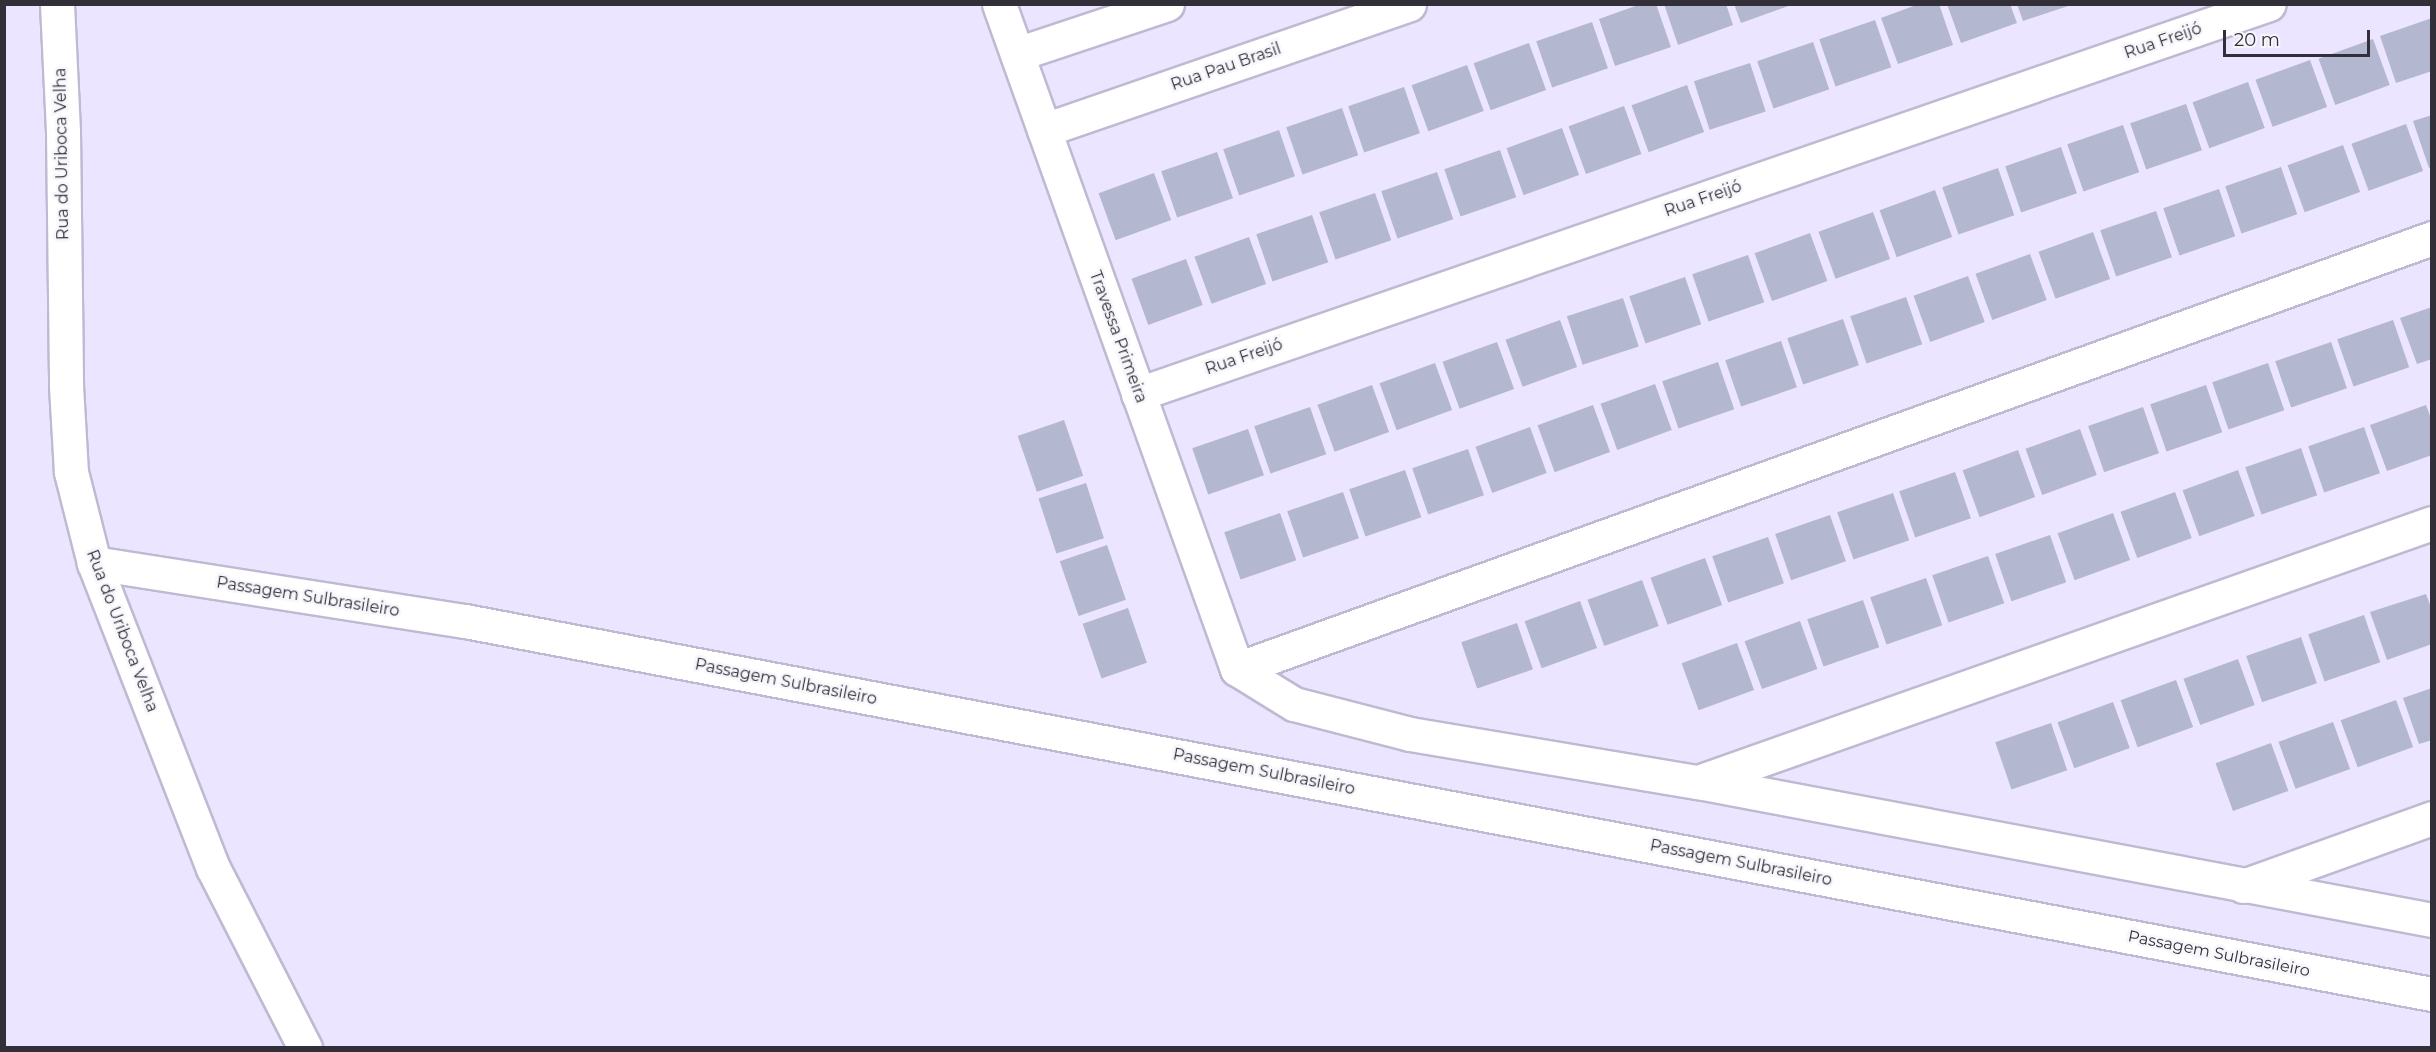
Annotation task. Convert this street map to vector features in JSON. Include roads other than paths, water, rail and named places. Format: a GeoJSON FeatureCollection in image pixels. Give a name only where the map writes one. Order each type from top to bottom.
{"type":"FeatureCollection","features":[{"type":"Feature","properties":{"kind":"street","name":"Rua do Uriboca Velha"},"geometry":{"type":"LineString","coordinates":[[57,4],[70,462],[94,563],[213,868],[305,1047]]}},
{"type":"Feature","properties":{"kind":"street","name":"Travessa Primeira"},"geometry":{"type":"LineString","coordinates":[[999,4],[1237,669]]}},
{"type":"Feature","properties":{"kind":"street"},"geometry":{"type":"LineString","coordinates":[[1017,54],[1167,4]]}},
{"type":"Feature","properties":{"kind":"street","name":"Rua Pau Brasil"},"geometry":{"type":"LineString","coordinates":[[1044,130],[1408,4]]}},
{"type":"Feature","properties":{"kind":"street","name":"Rua Freijó"},"geometry":{"type":"LineString","coordinates":[[1138,394],[2269,4]]}},
{"type":"Feature","properties":{"kind":"street"},"geometry":{"type":"LineString","coordinates":[[1237,669],[2432,238]]}},
{"type":"Feature","properties":{"kind":"street"},"geometry":{"type":"LineString","coordinates":[[1698,782],[2432,523]]}},
{"type":"Feature","properties":{"kind":"street","name":"Passagem Sulbrasileiro"},"geometry":{"type":"LineString","coordinates":[[94,563],[465,621],[2432,994]]}},
{"type":"Feature","properties":{"kind":"street"},"geometry":{"type":"LineString","coordinates":[[1237,669],[1294,704],[1410,734],[1698,782],[2241,886],[2432,920]]}},
{"type":"Feature","properties":{"kind":"street"},"geometry":{"type":"LineString","coordinates":[[2241,886],[2432,818]]}}]}
